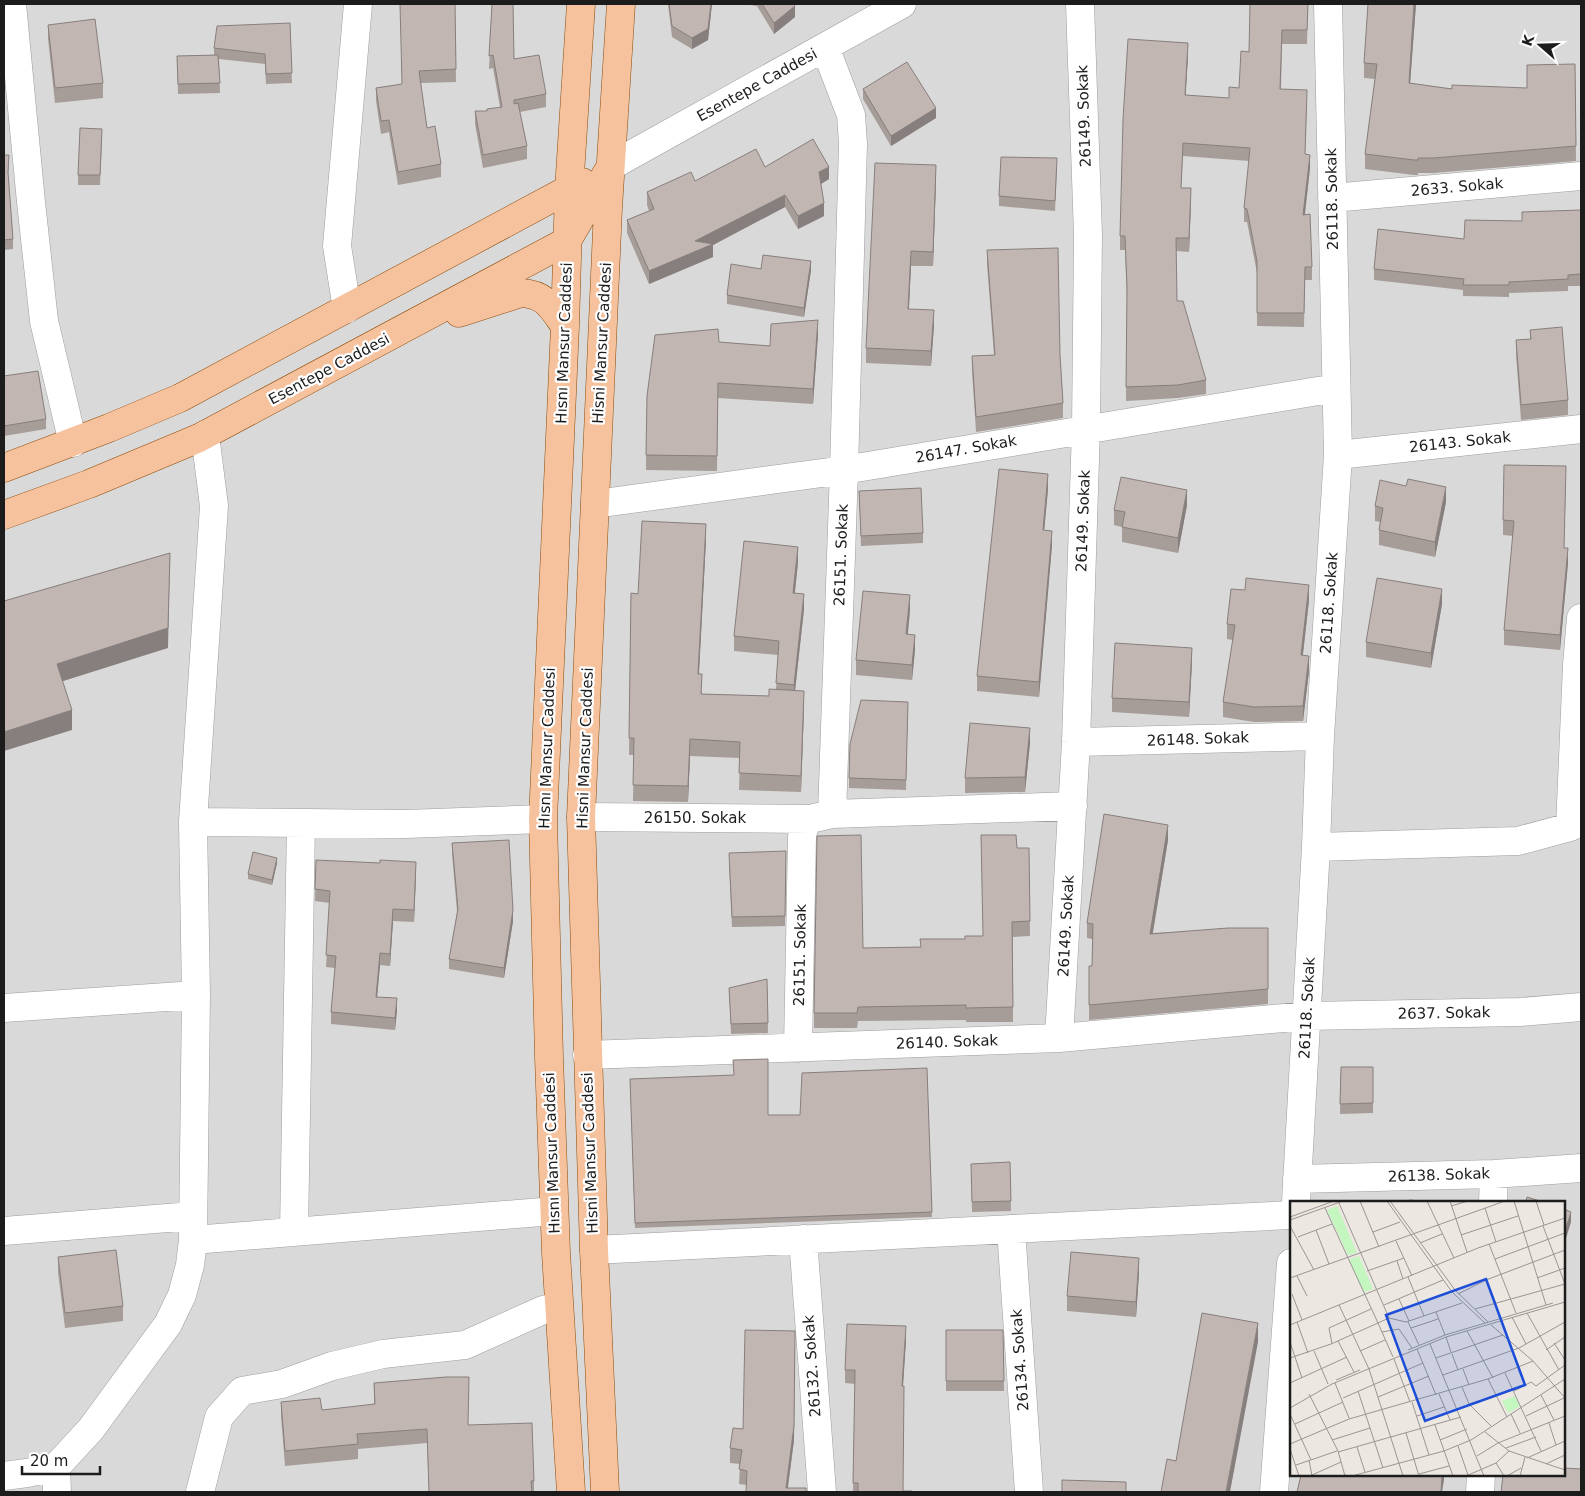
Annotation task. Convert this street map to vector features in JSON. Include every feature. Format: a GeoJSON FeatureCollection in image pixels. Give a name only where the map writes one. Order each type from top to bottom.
{"type":"FeatureCollection","features":[{"type":"Feature","properties":{"kind":"main road","name":"Hısnı Mansur Caddesi"},"geometry":{"type":"LineString","coordinates":[[571,1492],[554,1210],[543,819],[565,326],[569,190],[580,4]]}},
{"type":"Feature","properties":{"kind":"main road","name":"Hisni Mansur Caddesi"},"geometry":{"type":"LineString","coordinates":[[605,1492],[587,1055],[581,817],[611,166],[621,4]]}},
{"type":"Feature","properties":{"kind":"main road","name":"Esentepe Caddesi"},"geometry":{"type":"LineString","coordinates":[[4,468],[73,443],[180,398],[611,166]]}},
{"type":"Feature","properties":{"kind":"main road"},"geometry":{"type":"LineString","coordinates":[[567,241],[611,166]]}},
{"type":"Feature","properties":{"kind":"main road","name":"Esentepe Caddesi"},"geometry":{"type":"LineString","coordinates":[[4,514],[117,473],[206,435],[567,241]]}},
{"type":"Feature","properties":{"kind":"main road"},"geometry":{"type":"LineString","coordinates":[[392,336],[521,293],[537,295],[546,300],[565,326]]}},
{"type":"Feature","properties":{"kind":"street"},"geometry":{"type":"LineString","coordinates":[[12,4],[44,321],[73,443]]}},
{"type":"Feature","properties":{"kind":"street"},"geometry":{"type":"LineString","coordinates":[[347,309],[337,246],[358,4]]}},
{"type":"Feature","properties":{"kind":"street","name":"Esentepe Caddesi"},"geometry":{"type":"LineString","coordinates":[[611,166],[902,4]]}},
{"type":"Feature","properties":{"kind":"street","name":"26149. Sokak"},"geometry":{"type":"LineString","coordinates":[[1059,1038],[1076,742],[1086,428],[1088,234],[1080,4]]}},
{"type":"Feature","properties":{"kind":"street","name":"26118. Sokak"},"geometry":{"type":"LineString","coordinates":[[1297,1191],[1316,847],[1320,736],[1338,455],[1328,4]]}},
{"type":"Feature","properties":{"kind":"street","name":"26151. Sokak"},"geometry":{"type":"LineString","coordinates":[[798,1048],[802,837],[804,827],[821,816],[844,470],[853,144],[851,115],[825,47]]}},
{"type":"Feature","properties":{"kind":"street","name":"2633. Sokak"},"geometry":{"type":"LineString","coordinates":[[1332,198],[1581,176]]}},
{"type":"Feature","properties":{"kind":"street","name":"26147. Sokak"},"geometry":{"type":"LineString","coordinates":[[595,504],[844,470],[1086,428],[1336,388]]}},
{"type":"Feature","properties":{"kind":"street","name":"26143. Sokak"},"geometry":{"type":"LineString","coordinates":[[1338,455],[1581,429]]}},
{"type":"Feature","properties":{"kind":"street"},"geometry":{"type":"LineString","coordinates":[[4,1476],[27,1474],[57,1479],[168,1324],[182,1295],[190,1265],[193,1228],[196,996],[193,822],[214,506],[206,435]]}},
{"type":"Feature","properties":{"kind":"street"},"geometry":{"type":"LineString","coordinates":[[1316,847],[1518,841],[1576,825],[1577,665],[1581,618]]}},
{"type":"Feature","properties":{"kind":"street","name":"26148. Sokak"},"geometry":{"type":"LineString","coordinates":[[1076,742],[1320,736]]}},
{"type":"Feature","properties":{"kind":"street","name":"26150. Sokak"},"geometry":{"type":"LineString","coordinates":[[581,817],[821,816],[1073,806]]}},
{"type":"Feature","properties":{"kind":"street"},"geometry":{"type":"LineString","coordinates":[[193,822],[406,824],[543,819]]}},
{"type":"Feature","properties":{"kind":"street"},"geometry":{"type":"LineString","coordinates":[[294,1232],[301,823]]}},
{"type":"Feature","properties":{"kind":"street"},"geometry":{"type":"LineString","coordinates":[[4,1008],[196,996]]}},
{"type":"Feature","properties":{"kind":"street","name":"2637. Sokak"},"geometry":{"type":"LineString","coordinates":[[1306,1016],[1520,1012],[1581,1007]]}},
{"type":"Feature","properties":{"kind":"street","name":"26140. Sokak"},"geometry":{"type":"LineString","coordinates":[[587,1055],[1059,1038],[1306,1016]]}},
{"type":"Feature","properties":{"kind":"street","name":"26138. Sokak"},"geometry":{"type":"LineString","coordinates":[[1297,1191],[1581,1168]]}},
{"type":"Feature","properties":{"kind":"street"},"geometry":{"type":"LineString","coordinates":[[1493,1201],[1494,1174]]}},
{"type":"Feature","properties":{"kind":"street"},"geometry":{"type":"LineString","coordinates":[[4,1231],[193,1228],[294,1232],[554,1210]]}},
{"type":"Feature","properties":{"kind":"street"},"geometry":{"type":"LineString","coordinates":[[594,1250],[1290,1215]]}},
{"type":"Feature","properties":{"kind":"street","name":"26134. Sokak"},"geometry":{"type":"LineString","coordinates":[[1011,1229],[1029,1492]]}},
{"type":"Feature","properties":{"kind":"street","name":"26132. Sokak"},"geometry":{"type":"LineString","coordinates":[[803,1239],[822,1492]]}},
{"type":"Feature","properties":{"kind":"street"},"geometry":{"type":"LineString","coordinates":[[1274,1492],[1290,1276]]}},
{"type":"Feature","properties":{"kind":"street"},"geometry":{"type":"LineString","coordinates":[[200,1492],[219,1417],[242,1390],[282,1384],[332,1366],[383,1354],[465,1345],[543,1310],[559,1306]]}},
{"type":"Feature","properties":{"kind":"street"},"geometry":{"type":"LineString","coordinates":[[1480,1492],[1481,1476]]}},
{"type":"Feature","properties":{"kind":"shaded area"},"geometry":{"type":"Polygon","coordinates":[[[4,4],[1581,4],[1581,1492],[4,1492],[4,4]]]}},
{"type":"Feature","properties":{"kind":"building"},"geometry":{"type":"Polygon","coordinates":[[[400,4],[455,4],[456,69],[419,71],[427,128],[435,126],[441,164],[398,172],[389,120],[381,121],[376,88],[402,84],[400,4]]]}},
{"type":"Feature","properties":{"kind":"building"},"geometry":{"type":"Polygon","coordinates":[[[492,4],[513,4],[514,59],[539,55],[546,94],[514,100],[514,104],[518,103],[527,146],[483,155],[475,111],[487,111],[487,109],[502,107],[493,55],[489,56],[492,4]]]}},
{"type":"Feature","properties":{"kind":"building"},"geometry":{"type":"Polygon","coordinates":[[[669,4],[711,4],[708,29],[692,38],[672,26],[669,4]]]}},
{"type":"Feature","properties":{"kind":"building"},"geometry":{"type":"Polygon","coordinates":[[[762,4],[794,4],[795,6],[774,23],[762,4]]]}},
{"type":"Feature","properties":{"kind":"building"},"geometry":{"type":"Polygon","coordinates":[[[1250,4],[1308,4],[1307,30],[1282,30],[1280,89],[1307,90],[1305,154],[1310,155],[1303,215],[1310,214],[1312,267],[1305,267],[1304,313],[1257,313],[1257,261],[1247,209],[1244,208],[1250,148],[1183,143],[1181,188],[1191,188],[1189,238],[1176,238],[1177,301],[1183,301],[1206,380],[1178,385],[1126,387],[1127,288],[1125,236],[1120,236],[1123,119],[1128,39],[1188,43],[1185,95],[1229,98],[1229,87],[1239,88],[1241,51],[1249,52],[1250,4]]]}},
{"type":"Feature","properties":{"kind":"building"},"geometry":{"type":"Polygon","coordinates":[[[1368,4],[1414,4],[1409,83],[1452,89],[1452,85],[1527,88],[1527,65],[1575,64],[1576,146],[1418,158],[1418,160],[1365,154],[1377,64],[1364,63],[1368,4]]]}},
{"type":"Feature","properties":{"kind":"building"},"geometry":{"type":"Polygon","coordinates":[[[95,19],[103,83],[55,88],[48,25],[95,19]]]}},
{"type":"Feature","properties":{"kind":"building"},"geometry":{"type":"Polygon","coordinates":[[[290,23],[292,73],[266,74],[265,54],[214,48],[217,26],[290,23]]]}},
{"type":"Feature","properties":{"kind":"building"},"geometry":{"type":"Polygon","coordinates":[[[218,55],[220,83],[178,84],[177,56],[218,55]]]}},
{"type":"Feature","properties":{"kind":"building"},"geometry":{"type":"Polygon","coordinates":[[[907,62],[936,108],[891,136],[863,89],[907,62]]]}},
{"type":"Feature","properties":{"kind":"building"},"geometry":{"type":"Polygon","coordinates":[[[80,128],[102,129],[100,175],[78,175],[80,128]]]}},
{"type":"Feature","properties":{"kind":"building"},"geometry":{"type":"Polygon","coordinates":[[[813,139],[829,167],[819,172],[824,203],[798,216],[785,195],[695,241],[713,244],[649,271],[627,220],[654,209],[647,192],[691,172],[695,181],[756,149],[765,167],[813,139]]]}},
{"type":"Feature","properties":{"kind":"building"},"geometry":{"type":"Polygon","coordinates":[[[4,155],[9,155],[8,172],[13,239],[4,240],[4,155]]]}},
{"type":"Feature","properties":{"kind":"building"},"geometry":{"type":"Polygon","coordinates":[[[1001,157],[1057,158],[1055,201],[999,196],[1001,157]]]}},
{"type":"Feature","properties":{"kind":"building"},"geometry":{"type":"Polygon","coordinates":[[[875,163],[936,165],[933,252],[911,251],[908,309],[934,310],[931,351],[866,348],[875,163]]]}},
{"type":"Feature","properties":{"kind":"building"},"geometry":{"type":"Polygon","coordinates":[[[1581,210],[1581,274],[1568,275],[1568,279],[1509,282],[1509,285],[1463,285],[1464,279],[1374,269],[1378,229],[1464,239],[1465,220],[1522,221],[1522,212],[1581,210]]]}},
{"type":"Feature","properties":{"kind":"building"},"geometry":{"type":"Polygon","coordinates":[[[1058,248],[1063,403],[976,417],[972,356],[995,355],[987,250],[1058,248]]]}},
{"type":"Feature","properties":{"kind":"building"},"geometry":{"type":"Polygon","coordinates":[[[763,255],[811,261],[804,308],[727,295],[731,264],[761,269],[763,255]]]}},
{"type":"Feature","properties":{"kind":"building"},"geometry":{"type":"Polygon","coordinates":[[[818,320],[813,389],[718,383],[717,456],[646,455],[647,396],[655,335],[718,329],[719,342],[770,346],[771,324],[818,320]]]}},
{"type":"Feature","properties":{"kind":"building"},"geometry":{"type":"Polygon","coordinates":[[[1562,327],[1568,400],[1521,405],[1516,340],[1531,339],[1530,330],[1562,327]]]}},
{"type":"Feature","properties":{"kind":"building"},"geometry":{"type":"Polygon","coordinates":[[[38,371],[46,419],[4,426],[4,376],[38,371]]]}},
{"type":"Feature","properties":{"kind":"building"},"geometry":{"type":"Polygon","coordinates":[[[1504,465],[1566,466],[1564,548],[1568,548],[1560,635],[1504,630],[1514,521],[1503,520],[1504,465]]]}},
{"type":"Feature","properties":{"kind":"building"},"geometry":{"type":"Polygon","coordinates":[[[999,469],[1048,474],[1043,530],[1052,531],[1039,682],[977,676],[999,469]]]}},
{"type":"Feature","properties":{"kind":"building"},"geometry":{"type":"Polygon","coordinates":[[[1121,477],[1187,490],[1178,538],[1122,527],[1125,512],[1114,510],[1121,477]]]}},
{"type":"Feature","properties":{"kind":"building"},"geometry":{"type":"Polygon","coordinates":[[[1408,479],[1446,487],[1435,542],[1379,530],[1383,508],[1375,506],[1380,480],[1406,486],[1408,479]]]}},
{"type":"Feature","properties":{"kind":"building"},"geometry":{"type":"Polygon","coordinates":[[[921,488],[923,533],[861,536],[859,491],[921,488]]]}},
{"type":"Feature","properties":{"kind":"building"},"geometry":{"type":"Polygon","coordinates":[[[642,521],[706,524],[698,674],[702,674],[701,694],[769,696],[769,689],[804,691],[801,776],[739,773],[740,742],[690,739],[688,786],[633,785],[634,738],[629,738],[631,593],[638,594],[642,521]]]}},
{"type":"Feature","properties":{"kind":"building"},"geometry":{"type":"Polygon","coordinates":[[[744,541],[798,547],[793,593],[804,594],[794,685],[776,683],[779,641],[734,636],[744,541]]]}},
{"type":"Feature","properties":{"kind":"building"},"geometry":{"type":"Polygon","coordinates":[[[170,553],[168,628],[57,664],[72,710],[4,732],[4,601],[170,553]]]}},
{"type":"Feature","properties":{"kind":"building"},"geometry":{"type":"Polygon","coordinates":[[[1246,578],[1309,585],[1301,655],[1309,656],[1303,706],[1254,707],[1223,702],[1235,625],[1227,624],[1231,589],[1245,590],[1246,578]]]}},
{"type":"Feature","properties":{"kind":"building"},"geometry":{"type":"Polygon","coordinates":[[[1377,578],[1442,589],[1431,653],[1366,642],[1377,578]]]}},
{"type":"Feature","properties":{"kind":"building"},"geometry":{"type":"Polygon","coordinates":[[[863,591],[910,595],[906,634],[915,635],[912,665],[856,660],[863,591]]]}},
{"type":"Feature","properties":{"kind":"building"},"geometry":{"type":"Polygon","coordinates":[[[1115,643],[1192,648],[1189,702],[1112,698],[1115,643]]]}},
{"type":"Feature","properties":{"kind":"building"},"geometry":{"type":"Polygon","coordinates":[[[861,700],[908,702],[906,780],[849,778],[850,744],[861,700]]]}},
{"type":"Feature","properties":{"kind":"building"},"geometry":{"type":"Polygon","coordinates":[[[970,723],[1030,728],[1025,777],[965,778],[970,723]]]}},
{"type":"Feature","properties":{"kind":"building"},"geometry":{"type":"Polygon","coordinates":[[[1104,814],[1168,825],[1150,934],[1228,928],[1268,928],[1268,989],[1089,1005],[1089,966],[1092,966],[1093,924],[1087,923],[1104,814]]]}},
{"type":"Feature","properties":{"kind":"building"},"geometry":{"type":"Polygon","coordinates":[[[861,835],[863,948],[921,947],[920,939],[965,939],[965,936],[983,936],[981,835],[1016,835],[1017,848],[1029,848],[1030,921],[1012,922],[1013,1007],[966,1008],[966,1005],[858,1007],[857,1013],[814,1013],[817,836],[861,835]]]}},
{"type":"Feature","properties":{"kind":"building"},"geometry":{"type":"Polygon","coordinates":[[[509,840],[513,910],[504,968],[449,959],[458,909],[452,843],[509,840]]]}},
{"type":"Feature","properties":{"kind":"building"},"geometry":{"type":"Polygon","coordinates":[[[786,851],[785,916],[732,917],[729,853],[786,851]]]}},
{"type":"Feature","properties":{"kind":"building"},"geometry":{"type":"Polygon","coordinates":[[[253,852],[277,858],[272,880],[248,874],[253,852]]]}},
{"type":"Feature","properties":{"kind":"building"},"geometry":{"type":"Polygon","coordinates":[[[316,860],[380,863],[380,860],[416,862],[414,910],[393,909],[390,954],[380,953],[376,997],[397,998],[395,1018],[331,1012],[336,956],[326,955],[330,891],[315,889],[316,860]]]}},
{"type":"Feature","properties":{"kind":"building"},"geometry":{"type":"Polygon","coordinates":[[[767,979],[768,1023],[731,1024],[729,988],[767,979]]]}},
{"type":"Feature","properties":{"kind":"building"},"geometry":{"type":"Polygon","coordinates":[[[768,1059],[768,1115],[800,1115],[802,1073],[927,1068],[932,1212],[635,1223],[630,1079],[734,1075],[733,1060],[768,1059]]]}},
{"type":"Feature","properties":{"kind":"building"},"geometry":{"type":"Polygon","coordinates":[[[1341,1067],[1373,1067],[1373,1103],[1340,1104],[1341,1067]]]}},
{"type":"Feature","properties":{"kind":"building"},"geometry":{"type":"Polygon","coordinates":[[[1010,1162],[1011,1201],[972,1202],[971,1164],[1010,1162]]]}},
{"type":"Feature","properties":{"kind":"building"},"geometry":{"type":"Polygon","coordinates":[[[1527,1197],[1540,1201],[1526,1201],[1527,1197]]]}},
{"type":"Feature","properties":{"kind":"building"},"geometry":{"type":"Polygon","coordinates":[[[1565,1209],[1571,1212],[1565,1232],[1565,1209]]]}},
{"type":"Feature","properties":{"kind":"building"},"geometry":{"type":"Polygon","coordinates":[[[116,1250],[123,1306],[65,1313],[58,1257],[116,1250]]]}},
{"type":"Feature","properties":{"kind":"building"},"geometry":{"type":"Polygon","coordinates":[[[1071,1252],[1139,1258],[1136,1302],[1067,1296],[1071,1252]]]}},
{"type":"Feature","properties":{"kind":"building"},"geometry":{"type":"Polygon","coordinates":[[[1202,1313],[1258,1323],[1226,1492],[1161,1492],[1167,1459],[1176,1461],[1202,1313]]]}},
{"type":"Feature","properties":{"kind":"building"},"geometry":{"type":"Polygon","coordinates":[[[847,1324],[906,1326],[902,1386],[904,1386],[903,1491],[912,1492],[858,1492],[858,1483],[853,1483],[855,1370],[845,1370],[847,1324]]]}},
{"type":"Feature","properties":{"kind":"building"},"geometry":{"type":"Polygon","coordinates":[[[745,1330],[795,1331],[794,1426],[786,1488],[806,1488],[806,1492],[746,1492],[747,1471],[739,1469],[742,1450],[730,1448],[733,1428],[743,1429],[745,1330]]]}},
{"type":"Feature","properties":{"kind":"building"},"geometry":{"type":"Polygon","coordinates":[[[946,1330],[1003,1330],[1004,1381],[946,1381],[946,1330]]]}},
{"type":"Feature","properties":{"kind":"building"},"geometry":{"type":"Polygon","coordinates":[[[469,1377],[468,1425],[532,1423],[534,1481],[531,1481],[532,1492],[429,1492],[427,1429],[357,1434],[358,1444],[285,1451],[281,1402],[320,1398],[322,1410],[375,1404],[374,1383],[469,1377]]]}},
{"type":"Feature","properties":{"kind":"building"},"geometry":{"type":"Polygon","coordinates":[[[1565,1468],[1581,1469],[1581,1492],[1501,1492],[1503,1476],[1565,1476],[1565,1468]]]}},
{"type":"Feature","properties":{"kind":"building"},"geometry":{"type":"Polygon","coordinates":[[[1301,1476],[1442,1476],[1441,1492],[1297,1492],[1301,1476]]]}},
{"type":"Feature","properties":{"kind":"building"},"geometry":{"type":"Polygon","coordinates":[[[1062,1480],[1126,1482],[1126,1492],[1062,1492],[1062,1480]]]}}]}
